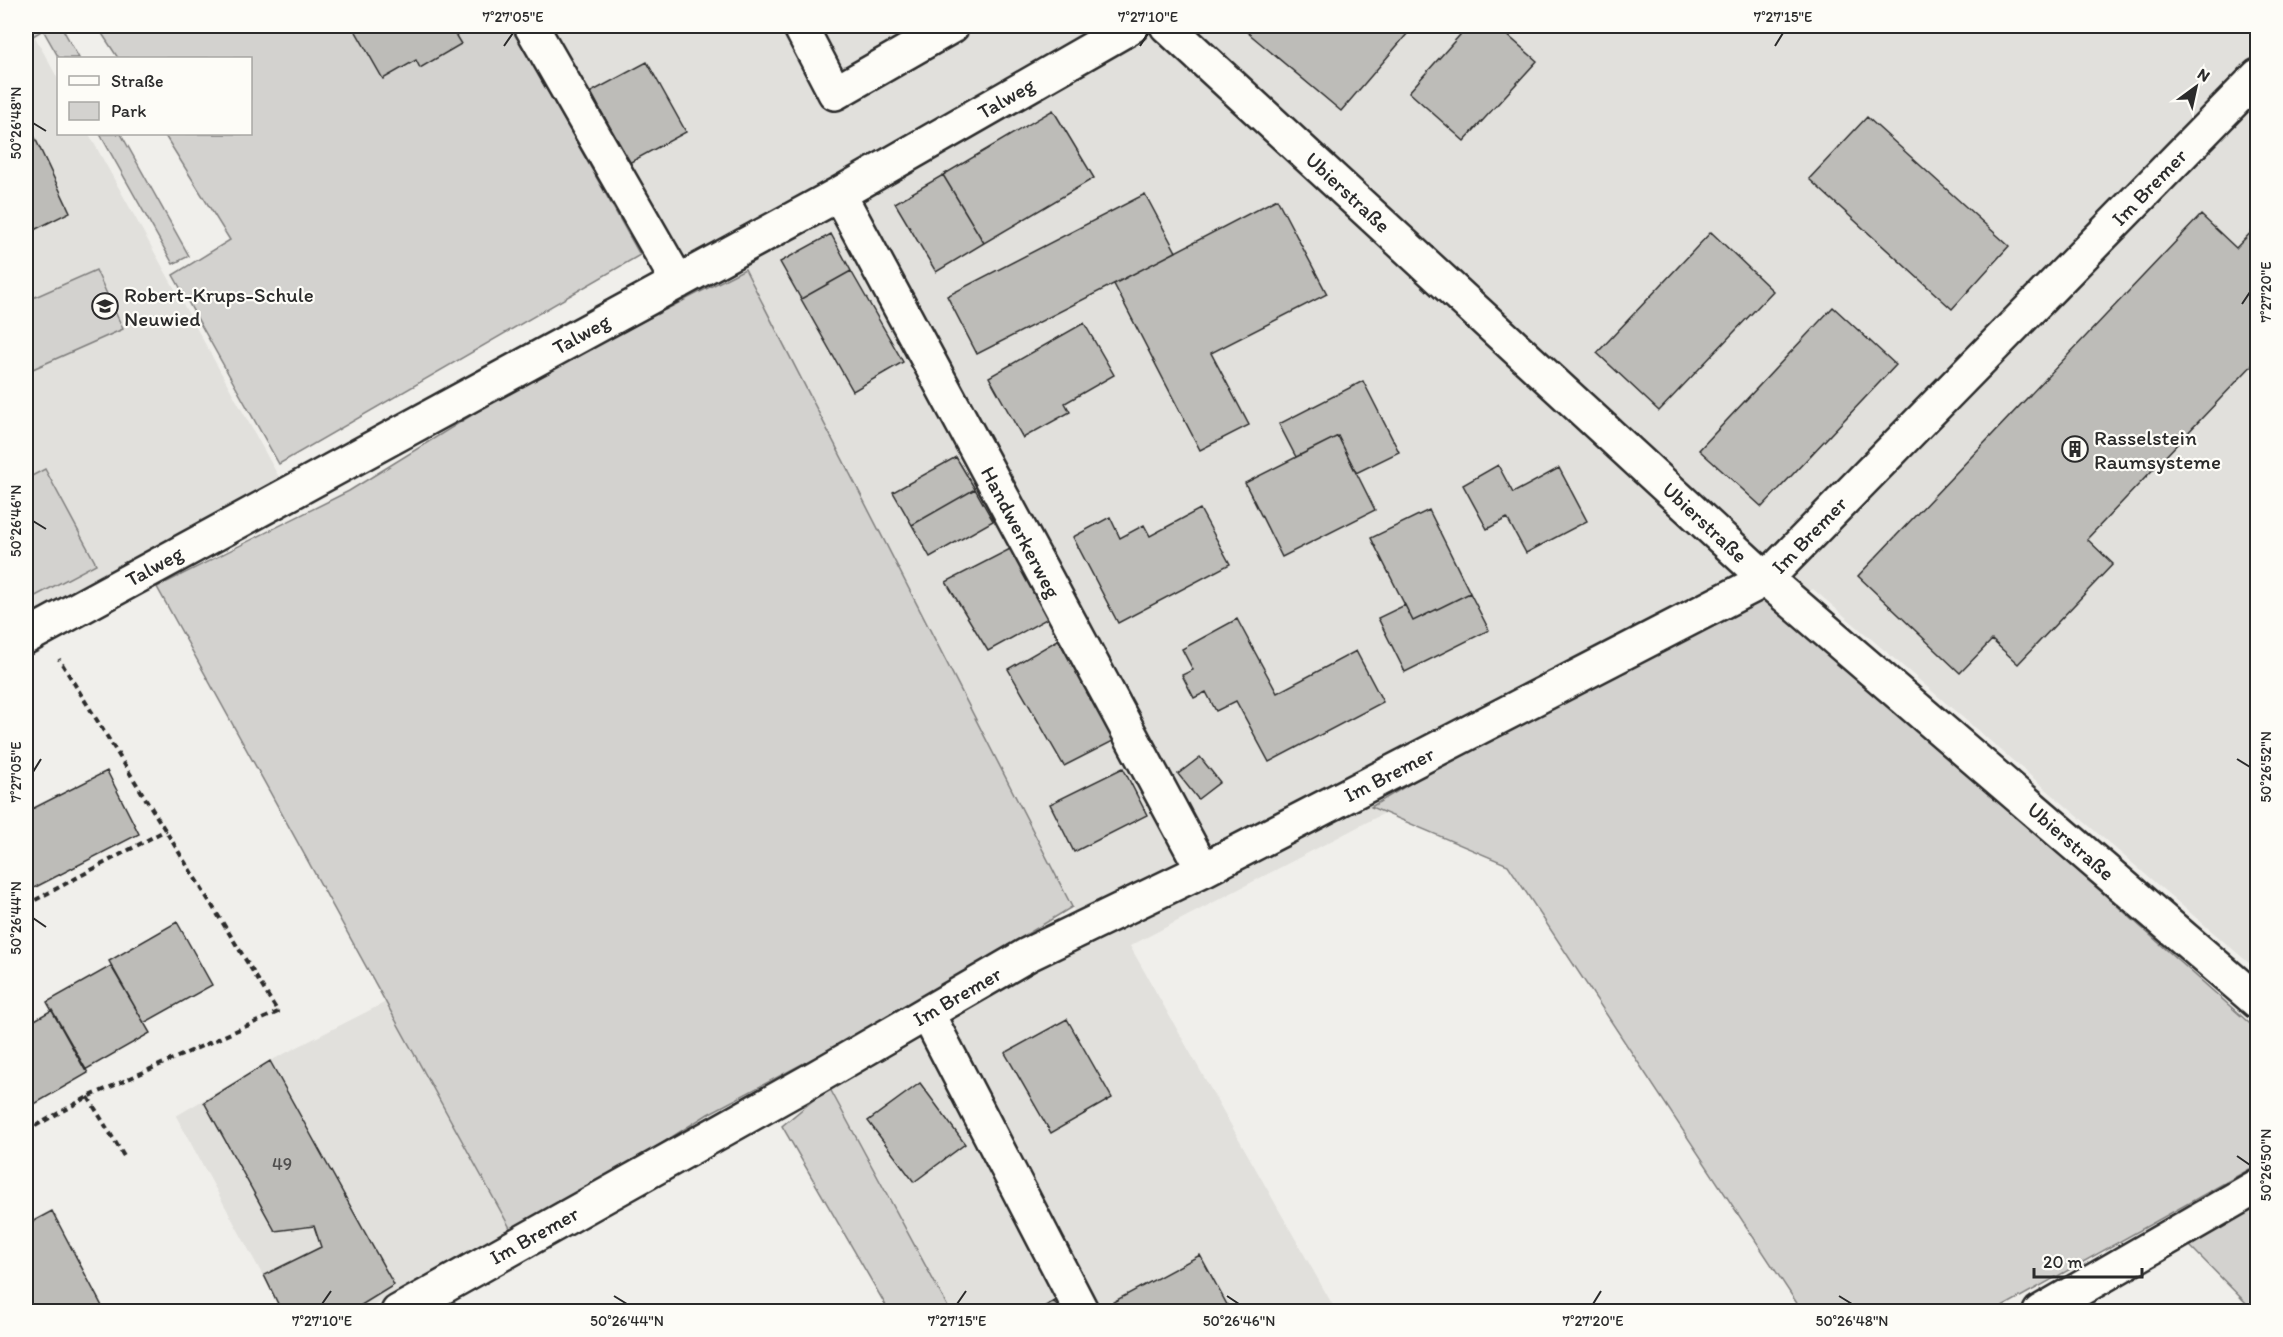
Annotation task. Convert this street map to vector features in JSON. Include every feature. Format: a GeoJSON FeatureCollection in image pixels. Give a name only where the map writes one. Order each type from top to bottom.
{"type":"FeatureCollection","features":[{"type":"Feature","properties":{"kind":"street"},"geometry":{"type":"LineString","coordinates":[[531,26],[678,282]]}},
{"type":"Feature","properties":{"kind":"street"},"geometry":{"type":"LineString","coordinates":[[800,26],[835,93],[952,26]]}},
{"type":"Feature","properties":{"kind":"street","name":"Talweg"},"geometry":{"type":"LineString","coordinates":[[33,632],[839,194],[1132,26]]}},
{"type":"Feature","properties":{"kind":"street","name":"Ubierstraße"},"geometry":{"type":"LineString","coordinates":[[1167,26],[1766,579],[2258,1002]]}},
{"type":"Feature","properties":{"kind":"street","name":"Im Bremer"},"geometry":{"type":"LineString","coordinates":[[398,1311],[1027,955],[1203,870],[1766,579],[2258,76]]}},
{"type":"Feature","properties":{"kind":"street","name":"Handwerkerweg"},"geometry":{"type":"LineString","coordinates":[[839,194],[1203,870]]}},
{"type":"Feature","properties":{"kind":"street"},"geometry":{"type":"LineString","coordinates":[[927,1013],[1082,1311]]}},
{"type":"Feature","properties":{"kind":"street"},"geometry":{"type":"LineString","coordinates":[[2040,1311],[2258,1186]]}},
{"type":"Feature","properties":{"kind":"path"},"geometry":{"type":"LineString","coordinates":[[26,1131],[88,1097],[278,1012],[166,830],[33,632]]}},
{"type":"Feature","properties":{"kind":"path"},"geometry":{"type":"LineString","coordinates":[[26,905],[166,830]]}},
{"type":"Feature","properties":{"kind":"path"},"geometry":{"type":"LineString","coordinates":[[88,1097],[124,1158]]}},
{"type":"Feature","properties":{"kind":"shaded area","name":"Robert-Krups-Schule Neuwied"},"geometry":{"type":"Polygon","coordinates":[[[26,26],[29,26],[57,77],[57,135],[90,135],[280,479],[26,622],[26,26]]]}},
{"type":"Feature","properties":{"kind":"shaded area"},"geometry":{"type":"Polygon","coordinates":[[[547,26],[2257,26],[2257,970],[1813,589],[1130,946],[1336,1311],[950,1311],[829,1087],[1089,940],[745,269],[676,255],[547,26]]]}},
{"type":"Feature","properties":{"kind":"shaded area"},"geometry":{"type":"Polygon","coordinates":[[[388,1001],[515,1237],[362,1311],[282,1311],[176,1116],[270,1061],[388,1001]]]}},
{"type":"Feature","properties":{"kind":"green space"},"geometry":{"type":"Polygon","coordinates":[[[27,26],[61,26],[78,57],[58,57],[43,30],[33,36],[27,26]]]}},
{"type":"Feature","properties":{"kind":"green space"},"geometry":{"type":"Polygon","coordinates":[[[97,26],[511,26],[640,255],[279,464],[173,275],[230,240],[165,135],[252,135],[252,57],[117,57],[97,26]]]}},
{"type":"Feature","properties":{"kind":"green space"},"geometry":{"type":"Polygon","coordinates":[[[101,135],[122,135],[189,256],[173,264],[101,135]]]}},
{"type":"Feature","properties":{"kind":"green space"},"geometry":{"type":"Polygon","coordinates":[[[745,269],[1072,907],[883,1021],[708,1114],[515,1237],[157,587],[349,491],[530,379],[745,269]]]}},
{"type":"Feature","properties":{"kind":"green space"},"geometry":{"type":"Polygon","coordinates":[[[96,270],[123,329],[26,372],[26,301],[96,270]]]}},
{"type":"Feature","properties":{"kind":"green space"},"geometry":{"type":"Polygon","coordinates":[[[45,469],[96,564],[26,601],[26,479],[45,469]]]}},
{"type":"Feature","properties":{"kind":"green space"},"geometry":{"type":"Polygon","coordinates":[[[1765,593],[2257,1030],[2257,1165],[1995,1311],[1802,1311],[1508,865],[1371,807],[1493,734],[1765,593]]]}},
{"type":"Feature","properties":{"kind":"green space"},"geometry":{"type":"Polygon","coordinates":[[[829,1087],[950,1311],[889,1311],[782,1126],[829,1087]]]}},
{"type":"Feature","properties":{"kind":"green space"},"geometry":{"type":"Polygon","coordinates":[[[2257,1205],[2257,1311],[2254,1311],[2190,1246],[2257,1205]]]}},
{"type":"Feature","properties":{"kind":"building"},"geometry":{"type":"Polygon","coordinates":[[[362,26],[450,26],[461,44],[420,68],[416,60],[383,79],[355,30],[362,26]]]}},
{"type":"Feature","properties":{"kind":"building"},"geometry":{"type":"Polygon","coordinates":[[[1253,26],[1414,26],[1341,111],[1247,32],[1253,26]]]}},
{"type":"Feature","properties":{"kind":"building"},"geometry":{"type":"Polygon","coordinates":[[[1468,26],[1497,26],[1537,61],[1464,141],[1409,92],[1468,26]]]}},
{"type":"Feature","properties":{"kind":"building"},"geometry":{"type":"Polygon","coordinates":[[[647,62],[686,132],[629,163],[591,92],[647,62]]]}},
{"type":"Feature","properties":{"kind":"building"},"geometry":{"type":"Polygon","coordinates":[[[1053,110],[1094,178],[984,243],[943,175],[1053,110]]]}},
{"type":"Feature","properties":{"kind":"building"},"geometry":{"type":"Polygon","coordinates":[[[1867,117],[2009,246],[1952,309],[1809,179],[1867,117]]]}},
{"type":"Feature","properties":{"kind":"building"},"geometry":{"type":"Polygon","coordinates":[[[26,119],[70,212],[26,234],[26,119]]]}},
{"type":"Feature","properties":{"kind":"building"},"geometry":{"type":"Polygon","coordinates":[[[943,175],[984,243],[936,272],[895,203],[943,175]]]}},
{"type":"Feature","properties":{"kind":"building"},"geometry":{"type":"Polygon","coordinates":[[[1145,194],[1176,252],[977,354],[947,296],[1145,194]]]}},
{"type":"Feature","properties":{"kind":"building"},"geometry":{"type":"Polygon","coordinates":[[[1277,199],[1327,294],[1211,353],[1249,425],[1200,450],[1114,284],[1277,199]]]}},
{"type":"Feature","properties":{"kind":"building","name":"Rasselstein Raumsysteme"},"geometry":{"type":"Polygon","coordinates":[[[2201,215],[2236,248],[2258,225],[2258,359],[2087,539],[2113,564],[2018,664],[1992,640],[1960,673],[1858,576],[2201,215]]]}},
{"type":"Feature","properties":{"kind":"building"},"geometry":{"type":"Polygon","coordinates":[[[1711,232],[1773,291],[1659,411],[1597,353],[1711,232]]]}},
{"type":"Feature","properties":{"kind":"building"},"geometry":{"type":"Polygon","coordinates":[[[831,234],[851,271],[801,299],[780,262],[831,234]]]}},
{"type":"Feature","properties":{"kind":"building"},"geometry":{"type":"Polygon","coordinates":[[[851,271],[903,362],[853,391],[801,299],[851,271]]]}},
{"type":"Feature","properties":{"kind":"building"},"geometry":{"type":"Polygon","coordinates":[[[1833,307],[1896,365],[1762,507],[1699,450],[1833,307]]]}},
{"type":"Feature","properties":{"kind":"building"},"geometry":{"type":"Polygon","coordinates":[[[1084,323],[1114,375],[1065,403],[1070,412],[1023,438],[989,377],[1084,323]]]}},
{"type":"Feature","properties":{"kind":"building"},"geometry":{"type":"Polygon","coordinates":[[[1363,381],[1399,452],[1356,473],[1338,436],[1296,457],[1279,424],[1363,381]]]}},
{"type":"Feature","properties":{"kind":"building"},"geometry":{"type":"Polygon","coordinates":[[[1338,436],[1375,510],[1282,557],[1245,483],[1338,436]]]}},
{"type":"Feature","properties":{"kind":"building"},"geometry":{"type":"Polygon","coordinates":[[[956,457],[975,489],[912,525],[893,492],[956,457]]]}},
{"type":"Feature","properties":{"kind":"building"},"geometry":{"type":"Polygon","coordinates":[[[1498,465],[1513,493],[1559,468],[1587,521],[1526,553],[1507,518],[1487,529],[1463,485],[1498,465]]]}},
{"type":"Feature","properties":{"kind":"building"},"geometry":{"type":"Polygon","coordinates":[[[975,489],[993,521],[930,557],[912,525],[975,489]]]}},
{"type":"Feature","properties":{"kind":"building"},"geometry":{"type":"Polygon","coordinates":[[[1200,509],[1230,564],[1118,623],[1073,537],[1110,517],[1120,538],[1144,525],[1150,536],[1200,509]]]}},
{"type":"Feature","properties":{"kind":"building"},"geometry":{"type":"Polygon","coordinates":[[[1429,510],[1470,593],[1413,621],[1371,538],[1429,510]]]}},
{"type":"Feature","properties":{"kind":"building"},"geometry":{"type":"Polygon","coordinates":[[[1014,547],[1050,617],[988,651],[946,582],[1014,547]]]}},
{"type":"Feature","properties":{"kind":"building"},"geometry":{"type":"Polygon","coordinates":[[[1470,593],[1489,630],[1405,672],[1378,618],[1405,605],[1413,621],[1470,593]]]}},
{"type":"Feature","properties":{"kind":"building"},"geometry":{"type":"Polygon","coordinates":[[[1237,619],[1277,693],[1356,651],[1383,702],[1269,762],[1236,701],[1216,711],[1206,692],[1194,698],[1182,675],[1193,670],[1182,649],[1237,619]]]}},
{"type":"Feature","properties":{"kind":"building"},"geometry":{"type":"Polygon","coordinates":[[[1063,637],[1119,738],[1064,766],[1008,669],[1063,637]]]}},
{"type":"Feature","properties":{"kind":"building"},"geometry":{"type":"Polygon","coordinates":[[[1200,757],[1220,782],[1198,799],[1178,774],[1200,757]]]}},
{"type":"Feature","properties":{"kind":"building"},"geometry":{"type":"Polygon","coordinates":[[[1123,768],[1147,815],[1074,852],[1050,804],[1123,768]]]}},
{"type":"Feature","properties":{"kind":"building"},"geometry":{"type":"Polygon","coordinates":[[[107,771],[139,834],[26,892],[26,812],[107,771]]]}},
{"type":"Feature","properties":{"kind":"building"},"geometry":{"type":"Polygon","coordinates":[[[177,922],[212,985],[144,1023],[109,961],[177,922]]]}},
{"type":"Feature","properties":{"kind":"building"},"geometry":{"type":"Polygon","coordinates":[[[111,966],[150,1033],[85,1070],[47,1002],[111,966]]]}},
{"type":"Feature","properties":{"kind":"building"},"geometry":{"type":"Polygon","coordinates":[[[52,1010],[88,1073],[26,1109],[26,1025],[52,1010]]]}},
{"type":"Feature","properties":{"kind":"building"},"geometry":{"type":"Polygon","coordinates":[[[1067,1019],[1112,1098],[1051,1133],[1005,1053],[1067,1019]]]}},
{"type":"Feature","properties":{"kind":"building"},"geometry":{"type":"Polygon","coordinates":[[[270,1061],[394,1285],[350,1312],[282,1312],[264,1275],[321,1247],[314,1226],[275,1231],[204,1102],[270,1061]]]}},
{"type":"Feature","properties":{"kind":"building"},"geometry":{"type":"Polygon","coordinates":[[[920,1083],[965,1144],[914,1182],[868,1121],[920,1083]]]}},
{"type":"Feature","properties":{"kind":"building"},"geometry":{"type":"Polygon","coordinates":[[[52,1211],[105,1312],[28,1312],[26,1306],[26,1225],[52,1211]]]}},
{"type":"Feature","properties":{"kind":"building"},"geometry":{"type":"Polygon","coordinates":[[[1200,1255],[1231,1312],[1104,1312],[1102,1308],[1200,1255]]]}},
{"type":"Feature","properties":{"kind":"building"},"geometry":{"type":"Polygon","coordinates":[[[1054,1301],[1060,1312],[1035,1312],[1054,1301]]]}},
{"type":"Feature","properties":{"kind":"place","name":"Robert-Krups-Schule Neuwied"},"geometry":{"type":"Point","coordinates":[105,306]}},
{"type":"Feature","properties":{"kind":"place","name":"Rasselstein Raumsysteme"},"geometry":{"type":"Point","coordinates":[2075,449]}}]}
